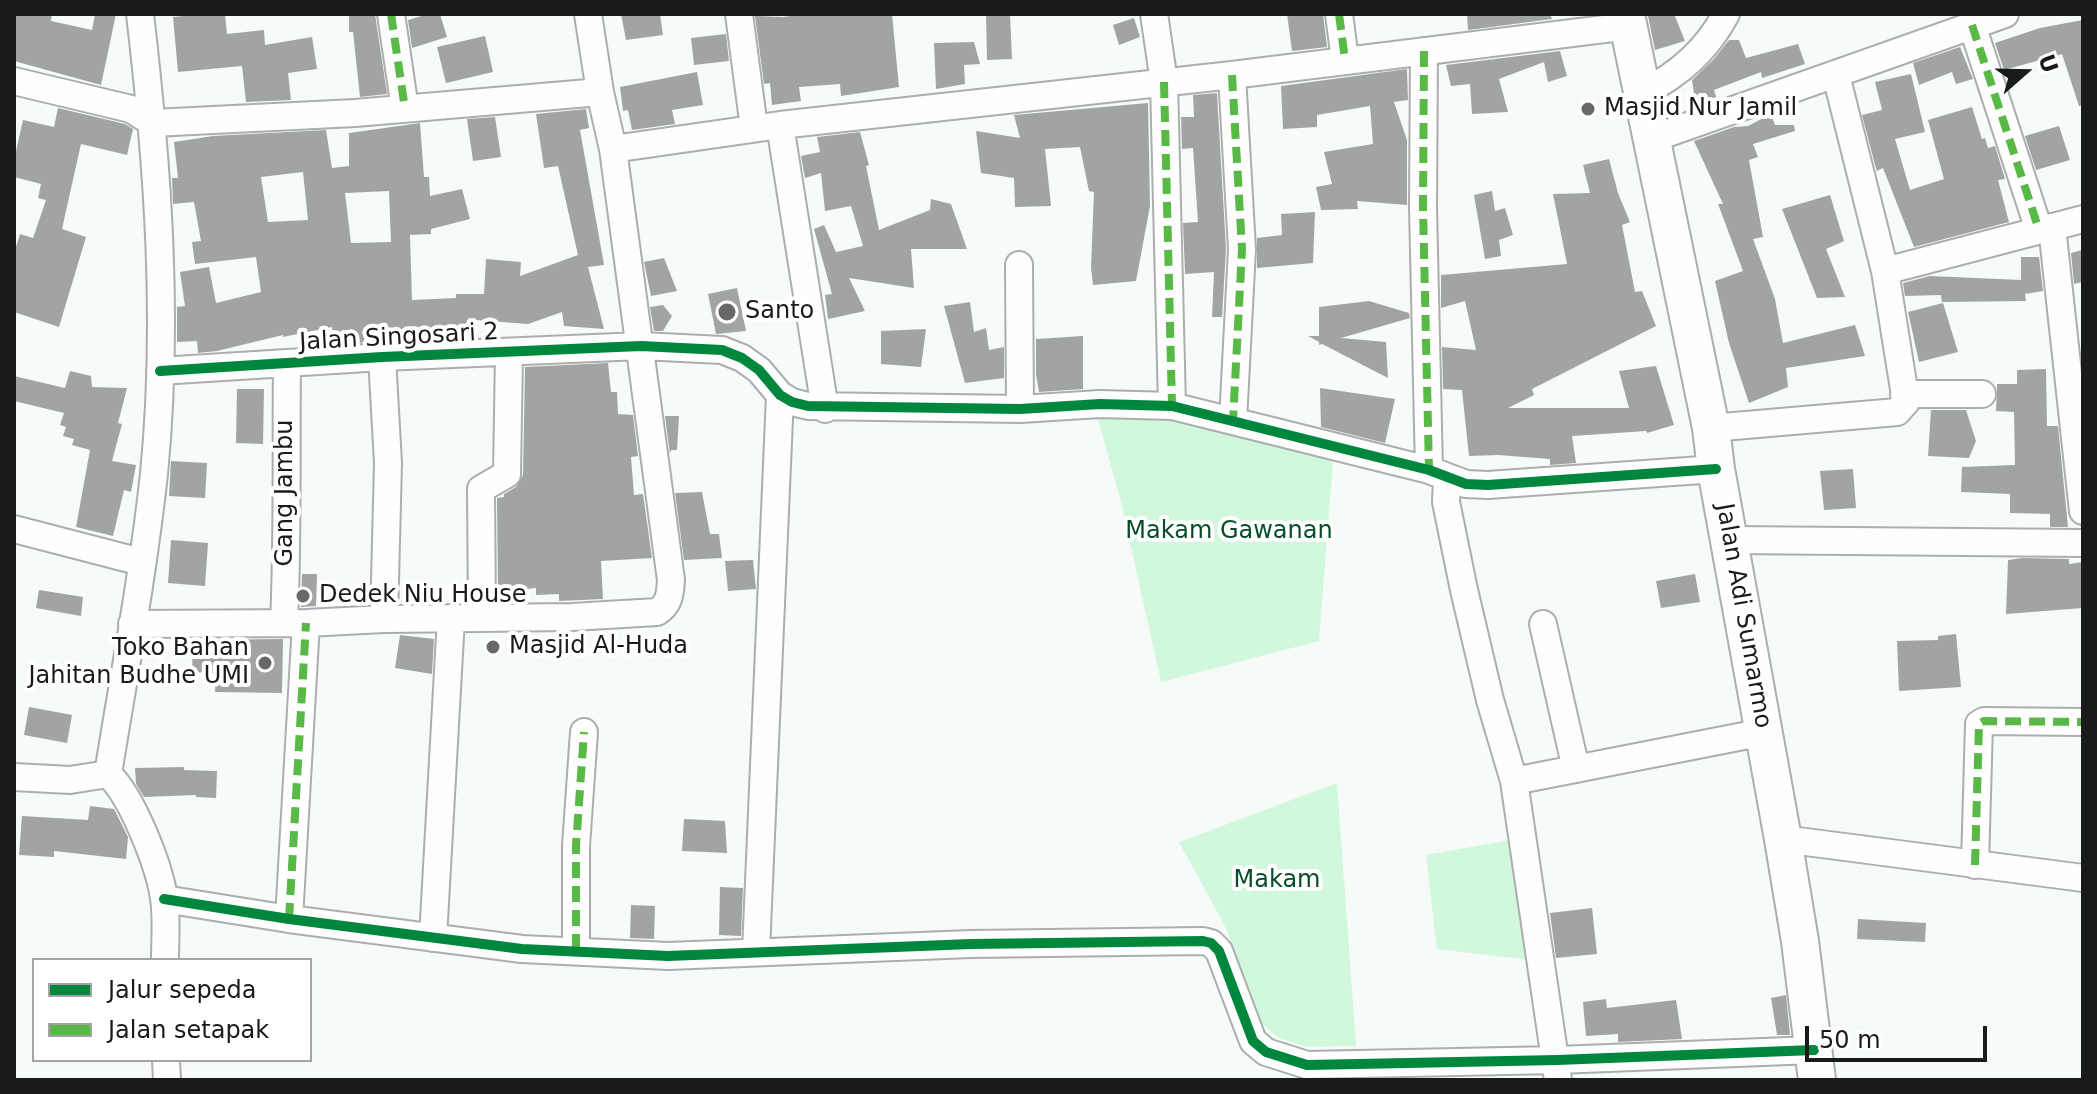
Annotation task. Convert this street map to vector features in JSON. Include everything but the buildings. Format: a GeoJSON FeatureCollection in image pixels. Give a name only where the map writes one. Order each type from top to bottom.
{"type":"FeatureCollection","features":[{"type":"Feature","properties":{"kind":"main road","name":"Jalan Adi Sumarmo"},"geometry":{"type":"LineString","coordinates":[[1628,20],[1711,428],[1783,839],[1815,1065]]}},
{"type":"Feature","properties":{"kind":"street"},"geometry":{"type":"LineString","coordinates":[[108,774],[154,474],[160,371],[161,270],[153,123],[140,14]]}},
{"type":"Feature","properties":{"kind":"street"},"geometry":{"type":"LineString","coordinates":[[391,14],[405,109]]}},
{"type":"Feature","properties":{"kind":"street"},"geometry":{"type":"LineString","coordinates":[[132,624],[572,617],[657,612],[664,608],[669,600],[671,580],[613,149],[600,92],[588,14]]}},
{"type":"Feature","properties":{"kind":"street"},"geometry":{"type":"LineString","coordinates":[[739,14],[754,128]]}},
{"type":"Feature","properties":{"kind":"street"},"geometry":{"type":"LineString","coordinates":[[1154,14],[1164,82],[1172,406]]}},
{"type":"Feature","properties":{"kind":"street"},"geometry":{"type":"LineString","coordinates":[[1339,14],[1345,60]]}},
{"type":"Feature","properties":{"kind":"street"},"geometry":{"type":"LineString","coordinates":[[1642,93],[1666,82],[1690,63],[1726,14]]}},
{"type":"Feature","properties":{"kind":"street"},"geometry":{"type":"LineString","coordinates":[[1654,138],[2005,14]]}},
{"type":"Feature","properties":{"kind":"street"},"geometry":{"type":"LineString","coordinates":[[613,149],[754,128],[1424,51],[1628,20]]}},
{"type":"Feature","properties":{"kind":"street"},"geometry":{"type":"LineString","coordinates":[[1972,25],[2045,228],[2083,511]]}},
{"type":"Feature","properties":{"kind":"street"},"geometry":{"type":"LineString","coordinates":[[1424,51],[1423,208],[1438,474],[1490,700],[1514,781],[1558,1070]]}},
{"type":"Feature","properties":{"kind":"street"},"geometry":{"type":"LineString","coordinates":[[1232,75],[1242,249],[1233,421]]}},
{"type":"Feature","properties":{"kind":"street"},"geometry":{"type":"LineString","coordinates":[[1711,428],[1897,412],[1906,402],[1885,271],[1836,75]]}},
{"type":"Feature","properties":{"kind":"street"},"geometry":{"type":"LineString","coordinates":[[15,87],[131,109],[153,123],[405,109],[600,92]]}},
{"type":"Feature","properties":{"kind":"street"},"geometry":{"type":"LineString","coordinates":[[780,125],[825,409]]}},
{"type":"Feature","properties":{"kind":"street"},"geometry":{"type":"LineString","coordinates":[[1885,271],[2083,219]]}},
{"type":"Feature","properties":{"kind":"street"},"geometry":{"type":"LineString","coordinates":[[1019,265],[1020,409]]}},
{"type":"Feature","properties":{"kind":"street","name":"Jalan Singosari 2"},"geometry":{"type":"LineString","coordinates":[[160,371],[382,357],[641,346],[722,350],[742,358],[759,370],[780,395]]}},
{"type":"Feature","properties":{"kind":"street"},"geometry":{"type":"LineString","coordinates":[[482,617],[481,489],[507,474],[509,353]]}},
{"type":"Feature","properties":{"kind":"street"},"geometry":{"type":"LineString","coordinates":[[382,357],[388,463],[384,619]]}},
{"type":"Feature","properties":{"kind":"street","name":"Gang Jambu"},"geometry":{"type":"LineString","coordinates":[[287,364],[285,503],[295,623],[289,919]]}},
{"type":"Feature","properties":{"kind":"street"},"geometry":{"type":"LineString","coordinates":[[1904,394],[1982,394]]}},
{"type":"Feature","properties":{"kind":"street"},"geometry":{"type":"LineString","coordinates":[[756,951],[780,395],[792,402],[825,409],[1020,409],[1100,404],[1172,406],[1438,474],[1466,484],[1716,469]]}},
{"type":"Feature","properties":{"kind":"street"},"geometry":{"type":"LineString","coordinates":[[14,529],[141,562]]}},
{"type":"Feature","properties":{"kind":"street"},"geometry":{"type":"LineString","coordinates":[[1729,540],[2083,543]]}},
{"type":"Feature","properties":{"kind":"street"},"geometry":{"type":"LineString","coordinates":[[433,938],[451,618]]}},
{"type":"Feature","properties":{"kind":"street"},"geometry":{"type":"LineString","coordinates":[[1543,624],[1576,769]]}},
{"type":"Feature","properties":{"kind":"street"},"geometry":{"type":"LineString","coordinates":[[1975,865],[1979,724],[1984,721],[2083,722]]}},
{"type":"Feature","properties":{"kind":"street"},"geometry":{"type":"LineString","coordinates":[[576,950],[576,846],[584,732]]}},
{"type":"Feature","properties":{"kind":"street"},"geometry":{"type":"LineString","coordinates":[[1514,781],[1764,732]]}},
{"type":"Feature","properties":{"kind":"street"},"geometry":{"type":"LineString","coordinates":[[14,777],[70,780],[108,774]]}},
{"type":"Feature","properties":{"kind":"street"},"geometry":{"type":"LineString","coordinates":[[108,774],[118,783],[133,812],[157,871],[164,899],[165,958]]}},
{"type":"Feature","properties":{"kind":"street"},"geometry":{"type":"LineString","coordinates":[[1783,839],[2083,878]]}},
{"type":"Feature","properties":{"kind":"street"},"geometry":{"type":"LineString","coordinates":[[164,899],[289,919],[522,949],[668,956],[756,951],[1203,941],[1211,943],[1219,951],[1253,1041],[1266,1052],[1306,1072],[1815,1065]]}},
{"type":"Feature","properties":{"kind":"green space","name":"Makam Gawanan"},"geometry":{"type":"Polygon","coordinates":[[[1096,412],[1188,418],[1333,461],[1319,641],[1161,682],[1120,498],[1096,412]]]}},
{"type":"Feature","properties":{"kind":"green space","name":"Makam"},"geometry":{"type":"Polygon","coordinates":[[[1337,783],[1356,1046],[1307,1047],[1279,1038],[1257,1020],[1226,928],[1179,842],[1337,783]]]}},
{"type":"Feature","properties":{"kind":"green space"},"geometry":{"type":"Polygon","coordinates":[[[1511,840],[1530,960],[1437,949],[1426,855],[1511,840]]]}},
{"type":"Feature","properties":{"kind":"marked path"},"geometry":{"type":"LineString","coordinates":[[391,14],[405,109]]}},
{"type":"Feature","properties":{"kind":"marked path"},"geometry":{"type":"LineString","coordinates":[[1339,14],[1345,60]]}},
{"type":"Feature","properties":{"kind":"marked path"},"geometry":{"type":"LineString","coordinates":[[1972,25],[2039,230]]}},
{"type":"Feature","properties":{"kind":"marked path"},"geometry":{"type":"LineString","coordinates":[[1424,51],[1423,208],[1429,470]]}},
{"type":"Feature","properties":{"kind":"marked path"},"geometry":{"type":"LineString","coordinates":[[1232,75],[1242,249],[1233,421]]}},
{"type":"Feature","properties":{"kind":"marked path"},"geometry":{"type":"LineString","coordinates":[[1164,82],[1172,406]]}},
{"type":"Feature","properties":{"kind":"marked path"},"geometry":{"type":"LineString","coordinates":[[289,919],[306,623]]}},
{"type":"Feature","properties":{"kind":"marked path"},"geometry":{"type":"LineString","coordinates":[[1975,865],[1979,724],[1984,721],[2083,722]]}},
{"type":"Feature","properties":{"kind":"marked path"},"geometry":{"type":"LineString","coordinates":[[576,950],[576,846],[584,732]]}},
{"type":"Feature","properties":{"kind":"cycle path"},"geometry":{"type":"LineString","coordinates":[[160,371],[382,357],[641,346],[722,350],[742,358],[759,370],[780,395],[808,406],[1020,409],[1100,404],[1172,406],[1429,470],[1466,484],[1716,469]]}},
{"type":"Feature","properties":{"kind":"cycle path"},"geometry":{"type":"LineString","coordinates":[[164,899],[289,919],[522,949],[668,956],[971,944],[1203,941],[1211,943],[1219,951],[1253,1041],[1266,1052],[1307,1065],[1814,1050]]}},
{"type":"Feature","properties":{"kind":"place","name":"Masjid Nur Jamil"},"geometry":{"type":"Point","coordinates":[1588,109]}},
{"type":"Feature","properties":{"kind":"place","name":"Santo"},"geometry":{"type":"Point","coordinates":[727,312]}},
{"type":"Feature","properties":{"kind":"place","name":"Dedek Niu House"},"geometry":{"type":"Point","coordinates":[303,596]}},
{"type":"Feature","properties":{"kind":"place","name":"Masjid Al-Huda"},"geometry":{"type":"Point","coordinates":[493,647]}},
{"type":"Feature","properties":{"kind":"place","name":"Toko Bahan Jahitan Budhe UMI"},"geometry":{"type":"Point","coordinates":[265,663]}}]}
